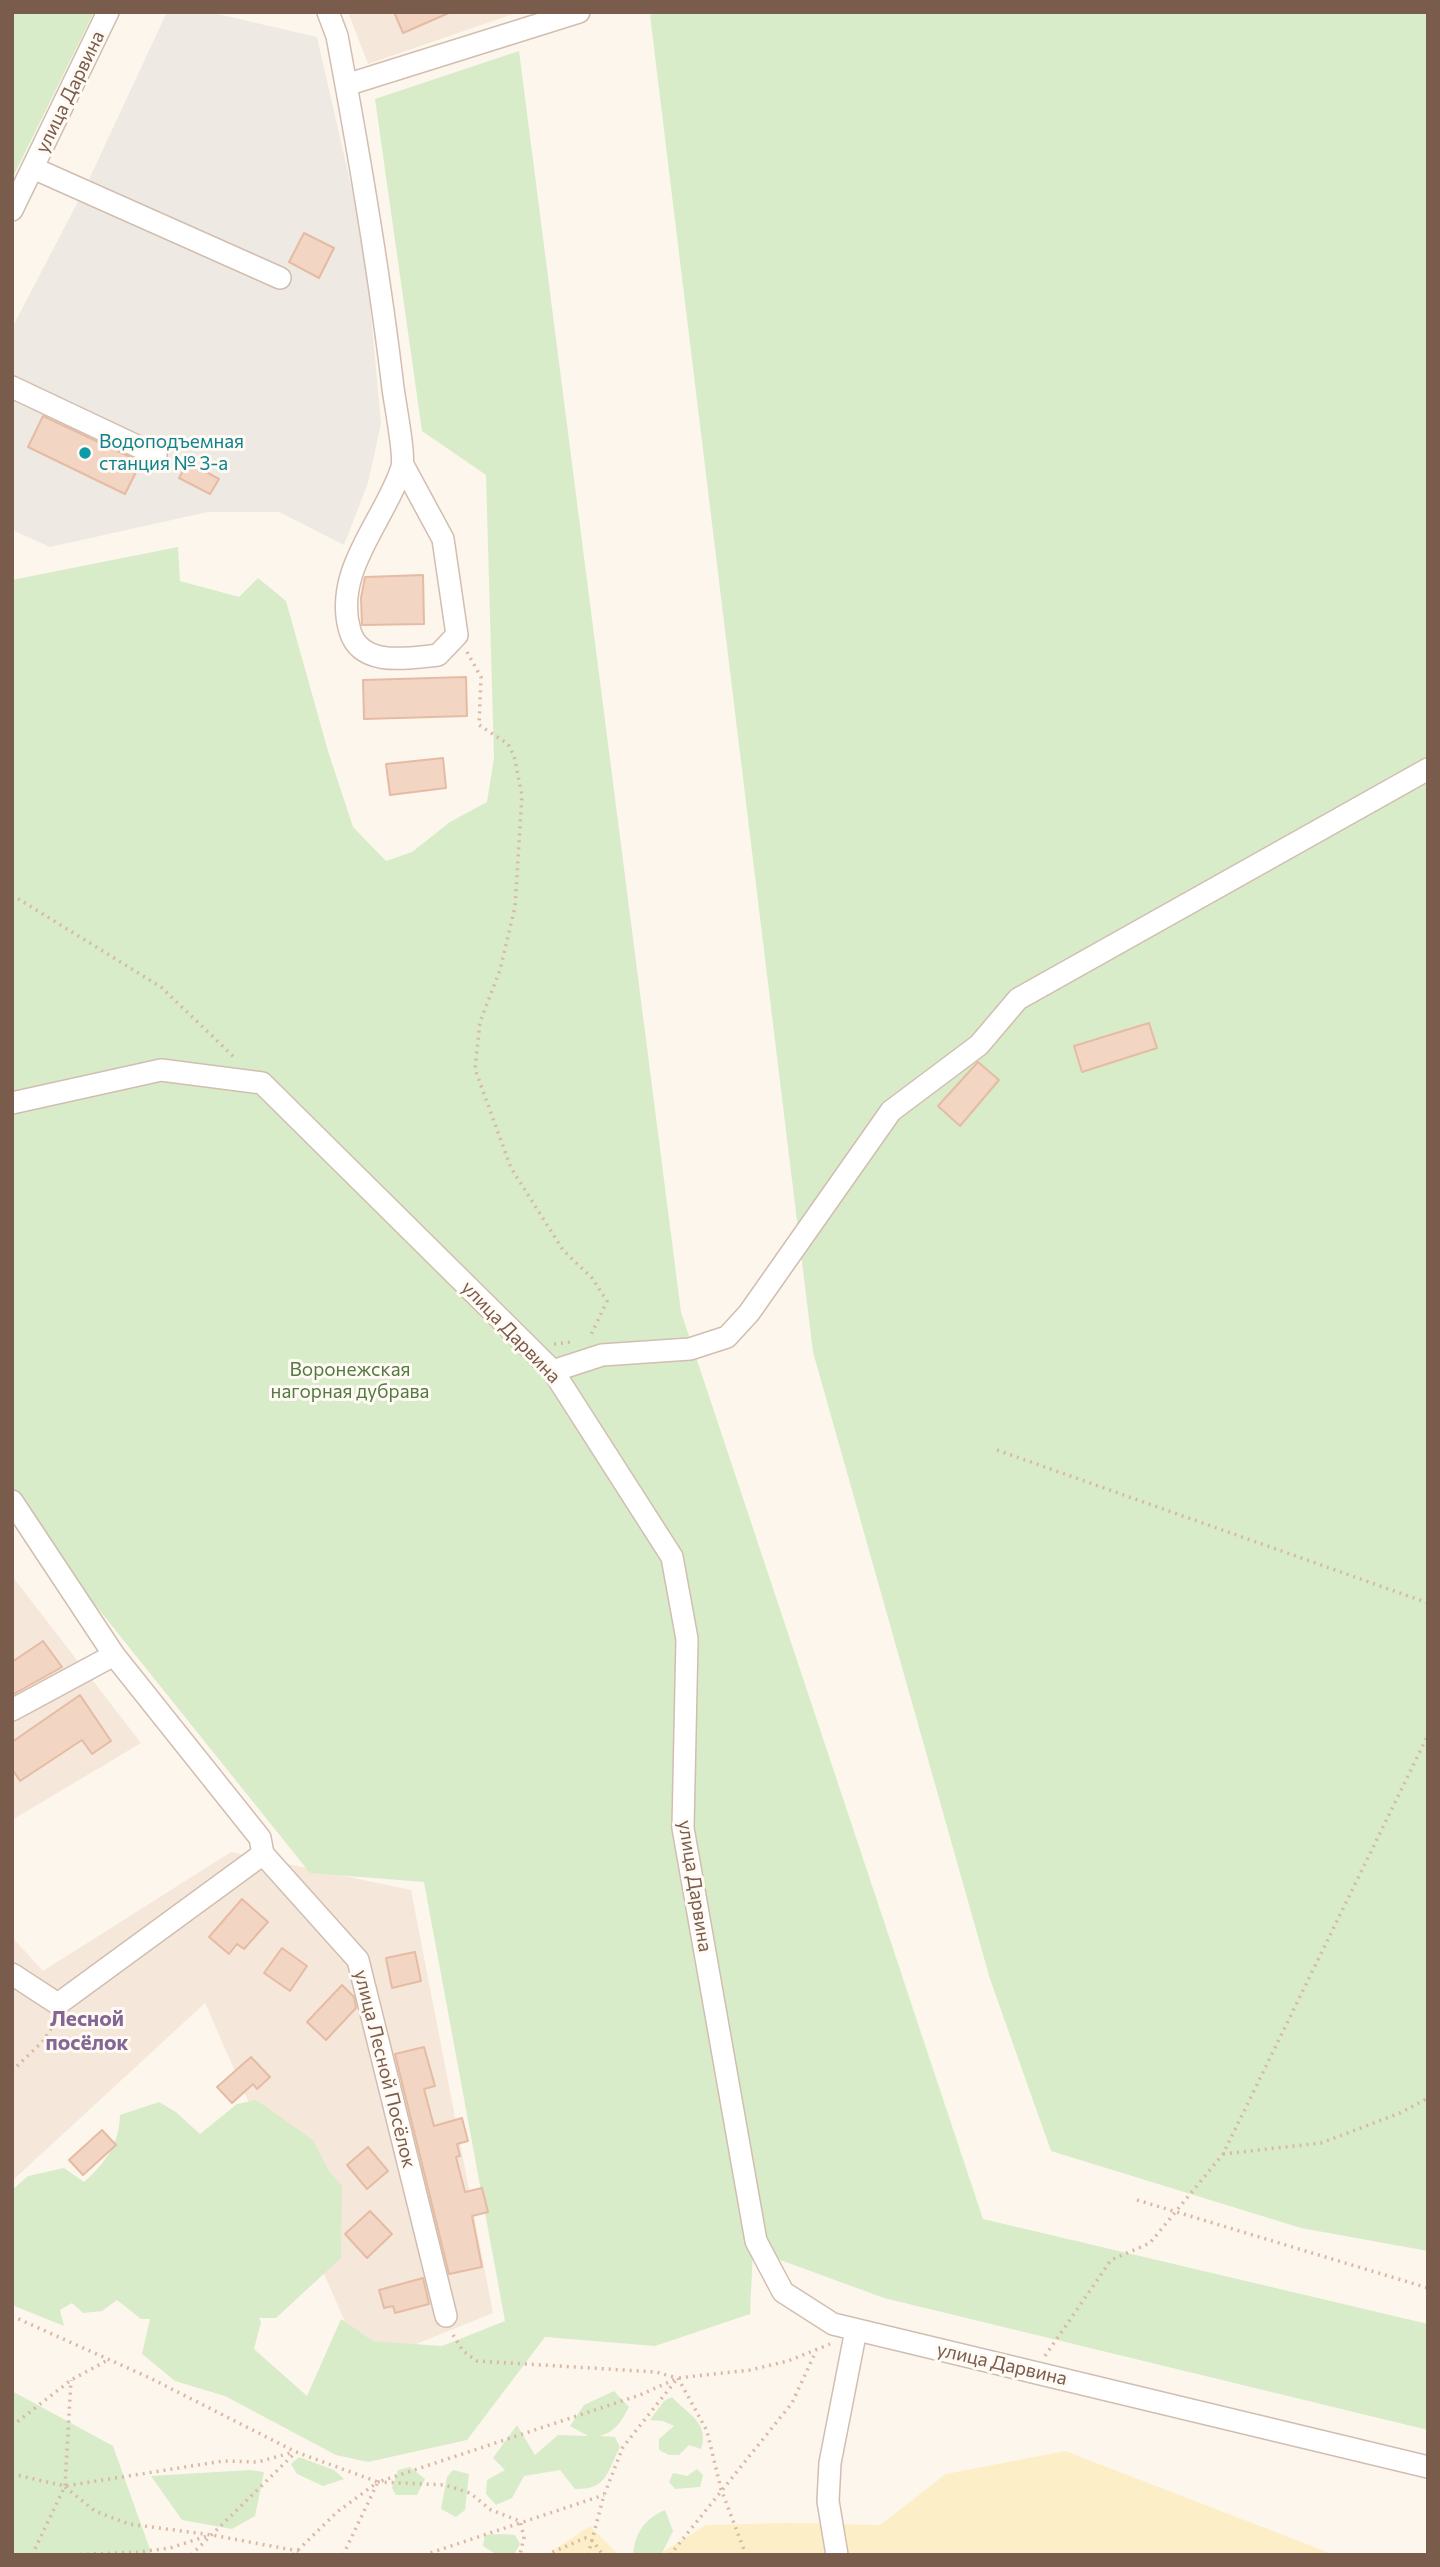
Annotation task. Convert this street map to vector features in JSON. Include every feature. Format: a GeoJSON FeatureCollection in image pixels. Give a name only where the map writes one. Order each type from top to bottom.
{"type":"FeatureCollection","features":[{"type":"Feature","properties":{"kind":"street","name":"улица Дарвина"},"geometry":{"type":"LineString","coordinates":[[13,205],[108,12]]}},
{"type":"Feature","properties":{"kind":"street"},"geometry":{"type":"LineString","coordinates":[[328,12],[337,36],[377,261],[402,465],[443,539],[457,635],[438,655],[388,659],[363,650],[350,631],[348,592],[360,550],[402,465]]}},
{"type":"Feature","properties":{"kind":"street"},"geometry":{"type":"LineString","coordinates":[[346,85],[579,12]]}},
{"type":"Feature","properties":{"kind":"street"},"geometry":{"type":"LineString","coordinates":[[33,169],[279,278]]}},
{"type":"Feature","properties":{"kind":"street"},"geometry":{"type":"LineString","coordinates":[[12,387],[156,455]]}},
{"type":"Feature","properties":{"kind":"street"},"geometry":{"type":"LineString","coordinates":[[553,1371],[602,1355],[690,1349],[727,1337],[749,1312],[891,1111],[979,1045],[1018,999],[1428,769]]}},
{"type":"Feature","properties":{"kind":"street"},"geometry":{"type":"LineString","coordinates":[[12,1103],[162,1070],[262,1083]]}},
{"type":"Feature","properties":{"kind":"street","name":"улица Дарвина"},"geometry":{"type":"LineString","coordinates":[[262,1083],[553,1371],[672,1557],[687,1639],[683,1828],[756,2241],[783,2292],[832,2324],[1428,2467]]}},
{"type":"Feature","properties":{"kind":"street","name":"улица Лесной Посёлок"},"geometry":{"type":"LineString","coordinates":[[12,1501],[114,1655],[260,1838],[263,1854],[358,1960],[446,2316]]}},
{"type":"Feature","properties":{"kind":"street"},"geometry":{"type":"LineString","coordinates":[[12,1710],[114,1655]]}},
{"type":"Feature","properties":{"kind":"street"},"geometry":{"type":"LineString","coordinates":[[12,1974],[58,2004],[263,1854]]}},
{"type":"Feature","properties":{"kind":"street"},"geometry":{"type":"LineString","coordinates":[[837,2555],[828,2501],[830,2463],[856,2330]]}},
{"type":"Feature","properties":{"kind":"path"},"geometry":{"type":"LineString","coordinates":[[457,635],[481,677],[479,725],[508,744],[514,756],[523,795],[515,907],[500,970],[480,1022],[475,1069],[511,1168],[563,1250],[592,1278],[607,1301],[588,1341]]}},
{"type":"Feature","properties":{"kind":"path"},"geometry":{"type":"LineString","coordinates":[[12,895],[161,987],[262,1083]]}},
{"type":"Feature","properties":{"kind":"path"},"geometry":{"type":"LineString","coordinates":[[527,1346],[574,1342]]}},
{"type":"Feature","properties":{"kind":"path"},"geometry":{"type":"LineString","coordinates":[[997,1450],[1428,1603]]}},
{"type":"Feature","properties":{"kind":"path"},"geometry":{"type":"LineString","coordinates":[[1035,2371],[1111,2260],[1150,2243],[1223,2154],[1428,1735]]}},
{"type":"Feature","properties":{"kind":"path"},"geometry":{"type":"LineString","coordinates":[[12,2071],[53,2027],[58,2004]]}},
{"type":"Feature","properties":{"kind":"path"},"geometry":{"type":"LineString","coordinates":[[1223,2154],[1321,2143],[1400,2113],[1428,2098]]}},
{"type":"Feature","properties":{"kind":"path"},"geometry":{"type":"LineString","coordinates":[[1138,2200],[1428,2288]]}},
{"type":"Feature","properties":{"kind":"path"},"geometry":{"type":"LineString","coordinates":[[12,2316],[106,2361],[150,2378],[296,2452],[378,2482],[445,2485],[470,2493],[491,2510],[520,2521]]}},
{"type":"Feature","properties":{"kind":"path"},"geometry":{"type":"LineString","coordinates":[[446,2316],[463,2351],[477,2361],[656,2372],[678,2378],[707,2431],[720,2489],[746,2555]]}},
{"type":"Feature","properties":{"kind":"path"},"geometry":{"type":"LineString","coordinates":[[293,2555],[337,2512],[378,2482],[640,2395],[678,2378],[750,2370],[816,2351],[856,2330]]}},
{"type":"Feature","properties":{"kind":"path"},"geometry":{"type":"LineString","coordinates":[[670,2555],[720,2489],[792,2403],[816,2351]]}},
{"type":"Feature","properties":{"kind":"path"},"geometry":{"type":"LineString","coordinates":[[12,2426],[71,2380],[106,2361]]}},
{"type":"Feature","properties":{"kind":"path"},"geometry":{"type":"LineString","coordinates":[[588,2555],[604,2495],[623,2447],[678,2378]]}},
{"type":"Feature","properties":{"kind":"path"},"geometry":{"type":"LineString","coordinates":[[32,2555],[65,2487],[71,2380]]}},
{"type":"Feature","properties":{"kind":"path"},"geometry":{"type":"LineString","coordinates":[[12,2474],[65,2487],[223,2461],[258,2462],[296,2452]]}},
{"type":"Feature","properties":{"kind":"path"},"geometry":{"type":"LineString","coordinates":[[191,2555],[296,2452]]}},
{"type":"Feature","properties":{"kind":"path"},"geometry":{"type":"LineString","coordinates":[[343,2555],[378,2482]]}},
{"type":"Feature","properties":{"kind":"path"},"geometry":{"type":"LineString","coordinates":[[65,2487],[95,2511],[130,2524],[212,2535],[298,2551],[304,2555]]}},
{"type":"Feature","properties":{"kind":"path"},"geometry":{"type":"LineString","coordinates":[[424,2555],[604,2495]]}},
{"type":"Feature","properties":{"kind":"path"},"geometry":{"type":"LineString","coordinates":[[520,2521],[524,2537],[520,2555]]}},
{"type":"Feature","properties":{"kind":"path"},"geometry":{"type":"LineString","coordinates":[[66,2555],[139,2552],[170,2547],[212,2535]]}},
{"type":"Feature","properties":{"kind":"path"},"geometry":{"type":"LineString","coordinates":[[547,2555],[585,2538],[593,2542],[603,2555]]}},
{"type":"Feature","properties":{"kind":"shaded area"},"geometry":{"type":"Polygon","coordinates":[[[167,12],[209,12],[317,37],[365,247],[381,424],[368,483],[344,545],[279,512],[208,512],[50,547],[12,530],[12,328],[84,190],[167,12]]]}},
{"type":"Feature","properties":{"kind":"shaded area"},"geometry":{"type":"Polygon","coordinates":[[[348,12],[519,12],[368,64],[348,12]]]}},
{"type":"Feature","properties":{"kind":"shaded area"},"geometry":{"type":"Polygon","coordinates":[[[12,1576],[141,1743],[12,1820],[12,1576]]]}},
{"type":"Feature","properties":{"kind":"shaded area"},"geometry":{"type":"Polygon","coordinates":[[[231,1852],[411,1890],[493,2313],[364,2365],[205,2003],[12,2181],[12,1937],[43,1971],[231,1852]]]}},
{"type":"Feature","properties":{"kind":"green space"},"geometry":{"type":"Polygon","coordinates":[[[12,12],[94,12],[12,179],[12,12]]]}},
{"type":"Feature","properties":{"kind":"green space"},"geometry":{"type":"Polygon","coordinates":[[[658,12],[1428,12],[1428,2251],[1301,2228],[1051,2151],[990,1979],[813,1352],[650,15],[658,12]]]}},
{"type":"Feature","properties":{"kind":"green space","name":"Воронежская нагорная дубрава"},"geometry":{"type":"Polygon","coordinates":[[[519,51],[681,1312],[983,2219],[1428,2324],[1428,2430],[884,2298],[753,2250],[750,2314],[655,2346],[545,2337],[467,2440],[368,2462],[336,2455],[225,2396],[175,2381],[142,2354],[150,2319],[141,2319],[117,2300],[102,2311],[83,2313],[72,2303],[60,2310],[64,2326],[12,2305],[12,2190],[28,2176],[64,2168],[84,2182],[110,2153],[117,2135],[120,2115],[159,2102],[176,2112],[200,2134],[237,2104],[256,2100],[313,2140],[329,2171],[342,2186],[341,2258],[276,2318],[259,2318],[261,2322],[254,2349],[307,2396],[341,2319],[373,2341],[442,2346],[505,2321],[424,1882],[310,1873],[60,1561],[12,1486],[12,580],[178,547],[180,581],[239,597],[258,578],[286,601],[328,751],[353,827],[386,861],[412,852],[450,822],[487,802],[494,758],[486,475],[422,431],[375,99],[519,51]]]}},
{"type":"Feature","properties":{"kind":"green space"},"geometry":{"type":"Polygon","coordinates":[[[12,2391],[113,2446],[152,2555],[12,2555],[12,2391]]]}},
{"type":"Feature","properties":{"kind":"green space"},"geometry":{"type":"Polygon","coordinates":[[[614,2391],[629,2407],[618,2425],[600,2436],[615,2437],[620,2447],[600,2483],[586,2489],[575,2489],[560,2470],[524,2476],[512,2498],[496,2505],[486,2494],[487,2480],[505,2470],[493,2458],[517,2425],[535,2455],[558,2435],[588,2436],[570,2426],[584,2405],[614,2391]]]}},
{"type":"Feature","properties":{"kind":"green space"},"geometry":{"type":"Polygon","coordinates":[[[672,2397],[700,2425],[703,2440],[701,2449],[689,2445],[679,2455],[669,2455],[659,2450],[659,2439],[674,2426],[663,2421],[650,2420],[664,2401],[672,2397]]]}},
{"type":"Feature","properties":{"kind":"green space"},"geometry":{"type":"Polygon","coordinates":[[[299,2457],[334,2470],[344,2479],[323,2486],[297,2474],[291,2464],[299,2457]]]}},
{"type":"Feature","properties":{"kind":"green space"},"geometry":{"type":"Polygon","coordinates":[[[410,2467],[425,2479],[417,2495],[396,2495],[392,2488],[398,2470],[410,2467]]]}},
{"type":"Feature","properties":{"kind":"green space"},"geometry":{"type":"Polygon","coordinates":[[[697,2469],[703,2475],[700,2487],[675,2489],[669,2482],[673,2473],[687,2476],[697,2469]]]}},
{"type":"Feature","properties":{"kind":"green space"},"geometry":{"type":"Polygon","coordinates":[[[250,2470],[264,2472],[255,2516],[232,2529],[182,2520],[151,2476],[250,2470]]]}},
{"type":"Feature","properties":{"kind":"green space"},"geometry":{"type":"Polygon","coordinates":[[[453,2470],[469,2474],[465,2510],[456,2517],[441,2509],[447,2477],[453,2470]]]}},
{"type":"Feature","properties":{"kind":"green space"},"geometry":{"type":"Polygon","coordinates":[[[665,2510],[673,2531],[661,2555],[633,2555],[642,2527],[665,2510]]]}},
{"type":"Feature","properties":{"kind":"green space"},"geometry":{"type":"Polygon","coordinates":[[[485,2535],[515,2535],[520,2544],[514,2555],[497,2555],[483,2546],[485,2535]]]}},
{"type":"Feature","properties":{"kind":"sand"},"geometry":{"type":"Polygon","coordinates":[[[1065,2451],[1335,2555],[658,2555],[706,2525],[880,2525],[946,2474],[1065,2451]]]}},
{"type":"Feature","properties":{"kind":"sand"},"geometry":{"type":"Polygon","coordinates":[[[590,2526],[619,2555],[546,2555],[590,2526]]]}},
{"type":"Feature","properties":{"kind":"building"},"geometry":{"type":"Polygon","coordinates":[[[394,12],[451,12],[403,33],[394,12]]]}},
{"type":"Feature","properties":{"kind":"building"},"geometry":{"type":"Polygon","coordinates":[[[304,233],[334,248],[319,278],[289,262],[304,233]]]}},
{"type":"Feature","properties":{"kind":"building","name":"Водоподъемная станция № 3-а"},"geometry":{"type":"Polygon","coordinates":[[[43,416],[141,462],[125,494],[28,447],[43,416]]]}},
{"type":"Feature","properties":{"kind":"building"},"geometry":{"type":"Polygon","coordinates":[[[188,462],[219,479],[210,494],[179,478],[188,462]]]}},
{"type":"Feature","properties":{"kind":"building"},"geometry":{"type":"Polygon","coordinates":[[[423,575],[424,624],[362,625],[361,598],[365,577],[423,575]]]}},
{"type":"Feature","properties":{"kind":"building"},"geometry":{"type":"Polygon","coordinates":[[[466,677],[467,716],[364,719],[363,680],[466,677]]]}},
{"type":"Feature","properties":{"kind":"building"},"geometry":{"type":"Polygon","coordinates":[[[443,758],[446,788],[390,795],[386,764],[443,758]]]}},
{"type":"Feature","properties":{"kind":"building"},"geometry":{"type":"Polygon","coordinates":[[[1149,1023],[1157,1048],[1082,1072],[1074,1046],[1149,1023]]]}},
{"type":"Feature","properties":{"kind":"building"},"geometry":{"type":"Polygon","coordinates":[[[978,1062],[999,1080],[960,1126],[938,1106],[978,1062]]]}},
{"type":"Feature","properties":{"kind":"building"},"geometry":{"type":"Polygon","coordinates":[[[43,1641],[62,1667],[12,1695],[12,1662],[43,1641]]]}},
{"type":"Feature","properties":{"kind":"building"},"geometry":{"type":"Polygon","coordinates":[[[80,1695],[111,1741],[92,1754],[82,1740],[20,1781],[12,1769],[12,1742],[80,1695]]]}},
{"type":"Feature","properties":{"kind":"building"},"geometry":{"type":"Polygon","coordinates":[[[242,1899],[268,1922],[244,1949],[237,1944],[229,1954],[209,1937],[242,1899]]]}},
{"type":"Feature","properties":{"kind":"building"},"geometry":{"type":"Polygon","coordinates":[[[282,1948],[307,1966],[290,1991],[264,1973],[282,1948]]]}},
{"type":"Feature","properties":{"kind":"building"},"geometry":{"type":"Polygon","coordinates":[[[415,1952],[421,1981],[392,1988],[386,1958],[415,1952]]]}},
{"type":"Feature","properties":{"kind":"building"},"geometry":{"type":"Polygon","coordinates":[[[342,1985],[354,1997],[356,2008],[326,2040],[307,2022],[342,1985]]]}},
{"type":"Feature","properties":{"kind":"building"},"geometry":{"type":"Polygon","coordinates":[[[424,2047],[435,2086],[424,2089],[434,2126],[462,2118],[468,2141],[457,2144],[460,2156],[456,2157],[465,2192],[482,2188],[488,2212],[472,2216],[482,2267],[449,2274],[395,2054],[424,2047]]]}},
{"type":"Feature","properties":{"kind":"building"},"geometry":{"type":"Polygon","coordinates":[[[251,2057],[270,2077],[257,2089],[253,2084],[232,2103],[217,2087],[251,2057]]]}},
{"type":"Feature","properties":{"kind":"building"},"geometry":{"type":"Polygon","coordinates":[[[102,2130],[116,2145],[83,2175],[69,2160],[102,2130]]]}},
{"type":"Feature","properties":{"kind":"building"},"geometry":{"type":"Polygon","coordinates":[[[368,2147],[388,2171],[367,2189],[347,2165],[368,2147]]]}},
{"type":"Feature","properties":{"kind":"building"},"geometry":{"type":"Polygon","coordinates":[[[370,2211],[392,2234],[367,2258],[345,2234],[370,2211]]]}},
{"type":"Feature","properties":{"kind":"building"},"geometry":{"type":"Polygon","coordinates":[[[423,2278],[429,2304],[395,2313],[393,2306],[384,2308],[379,2290],[423,2278]]]}},
{"type":"Feature","properties":{"kind":"place","name":"Водоподъемная станция № 3-а"},"geometry":{"type":"Point","coordinates":[85,453]}},
{"type":"Feature","properties":{"kind":"district","name":"Лесной посёлок"},"geometry":{"type":"Point","coordinates":[87,2031]}}]}
